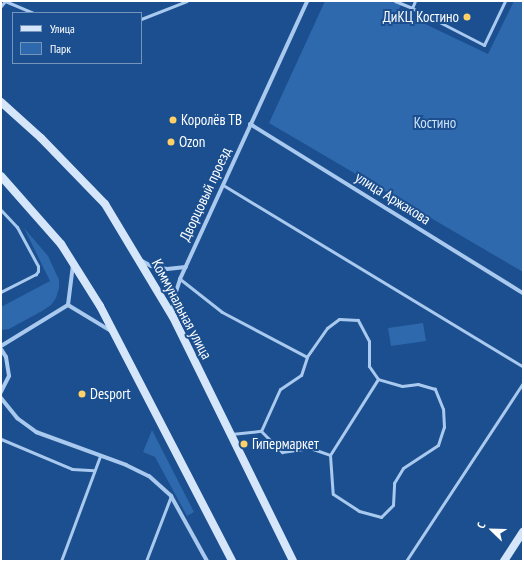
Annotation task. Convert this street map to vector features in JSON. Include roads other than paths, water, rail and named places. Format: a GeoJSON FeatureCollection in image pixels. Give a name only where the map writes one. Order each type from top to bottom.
{"type":"FeatureCollection","features":[{"type":"Feature","properties":{"kind":"main road","name":"Коммунальная улица"},"geometry":{"type":"LineString","coordinates":[[1,102],[41,138],[105,204],[173,317],[292,561]]}},
{"type":"Feature","properties":{"kind":"main road"},"geometry":{"type":"LineString","coordinates":[[1,176],[61,244],[116,334],[232,561]]}},
{"type":"Feature","properties":{"kind":"main road"},"geometry":{"type":"LineString","coordinates":[[504,561],[523,532]]}},
{"type":"Feature","properties":{"kind":"street","name":"Дворцовый проезд"},"geometry":{"type":"LineString","coordinates":[[173,317],[173,301],[180,279],[307,1]]}},
{"type":"Feature","properties":{"kind":"street","name":"улица Аржакова"},"geometry":{"type":"LineString","coordinates":[[250,124],[523,293]]}},
{"type":"Feature","properties":{"kind":"street"},"geometry":{"type":"LineString","coordinates":[[140,260],[151,266],[167,269],[186,267]]}},
{"type":"Feature","properties":{"kind":"street"},"geometry":{"type":"LineString","coordinates":[[68,305],[73,263]]}},
{"type":"Feature","properties":{"kind":"street"},"geometry":{"type":"LineString","coordinates":[[68,305],[116,334]]}},
{"type":"Feature","properties":{"kind":"street"},"geometry":{"type":"LineString","coordinates":[[1,392],[9,376],[6,357],[1,348],[68,305]]}},
{"type":"Feature","properties":{"kind":"street"},"geometry":{"type":"LineString","coordinates":[[1,398],[17,418],[36,432],[149,476],[171,496],[207,561]]}},
{"type":"Feature","properties":{"kind":"lane"},"geometry":{"type":"LineString","coordinates":[[1,6],[5,1],[30,12]]}},
{"type":"Feature","properties":{"kind":"lane"},"geometry":{"type":"LineString","coordinates":[[142,19],[188,1]]}},
{"type":"Feature","properties":{"kind":"lane"},"geometry":{"type":"LineString","coordinates":[[395,1],[412,8],[484,45],[505,1]]}},
{"type":"Feature","properties":{"kind":"lane"},"geometry":{"type":"LineString","coordinates":[[412,8],[415,1]]}},
{"type":"Feature","properties":{"kind":"lane"},"geometry":{"type":"LineString","coordinates":[[223,185],[523,367]]}},
{"type":"Feature","properties":{"kind":"lane"},"geometry":{"type":"LineString","coordinates":[[1,210],[17,227],[38,266],[38,270],[36,274],[1,292]]}},
{"type":"Feature","properties":{"kind":"lane"},"geometry":{"type":"LineString","coordinates":[[180,279],[222,312],[307,357]]}},
{"type":"Feature","properties":{"kind":"lane"},"geometry":{"type":"LineString","coordinates":[[261,431],[280,389],[301,375],[307,357],[327,328],[339,319],[358,320],[369,342],[369,366],[378,379],[402,386],[418,384],[435,390],[442,409],[444,427],[438,445],[403,468],[394,483],[393,505],[381,517],[359,510],[333,494],[330,455],[378,379]]}},
{"type":"Feature","properties":{"kind":"lane"},"geometry":{"type":"LineString","coordinates":[[406,561],[523,383]]}},
{"type":"Feature","properties":{"kind":"lane"},"geometry":{"type":"LineString","coordinates":[[229,434],[261,431]]}},
{"type":"Feature","properties":{"kind":"lane"},"geometry":{"type":"LineString","coordinates":[[261,431],[282,452],[310,448],[330,455]]}},
{"type":"Feature","properties":{"kind":"lane"},"geometry":{"type":"LineString","coordinates":[[1,439],[72,469],[94,470]]}},
{"type":"Feature","properties":{"kind":"lane"},"geometry":{"type":"LineString","coordinates":[[61,561],[100,456]]}},
{"type":"Feature","properties":{"kind":"lane"},"geometry":{"type":"LineString","coordinates":[[146,561],[171,496]]}},
{"type":"Feature","properties":{"kind":"place","name":"ДиКЦ Костино"},"geometry":{"type":"Point","coordinates":[467,17]}},
{"type":"Feature","properties":{"kind":"place","name":"Королёв ТВ"},"geometry":{"type":"Point","coordinates":[173,120]}},
{"type":"Feature","properties":{"kind":"place","name":"Ozon"},"geometry":{"type":"Point","coordinates":[171,142]}},
{"type":"Feature","properties":{"kind":"place","name":"Desport"},"geometry":{"type":"Point","coordinates":[82,394]}},
{"type":"Feature","properties":{"kind":"place","name":"Гипермаркет"},"geometry":{"type":"Point","coordinates":[244,444]}},
{"type":"Feature","properties":{"kind":"park label","name":"Костино"},"geometry":{"type":"Point","coordinates":[435,123]}}]}
